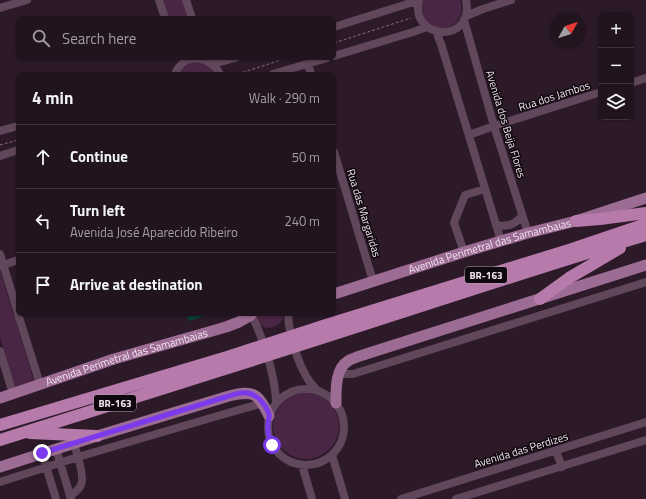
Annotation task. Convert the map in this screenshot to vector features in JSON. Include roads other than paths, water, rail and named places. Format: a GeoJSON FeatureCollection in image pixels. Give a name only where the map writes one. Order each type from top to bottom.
{"type":"FeatureCollection","features":[{"type":"Feature","properties":{"kind":"highway"},"geometry":{"type":"LineString","coordinates":[[576,221],[646,213]]}},
{"type":"Feature","properties":{"kind":"highway","name":"BR-163"},"geometry":{"type":"LineString","coordinates":[[0,440],[229,362],[646,224]]}},
{"type":"Feature","properties":{"kind":"highway"},"geometry":{"type":"LineString","coordinates":[[540,299],[569,278],[643,236]]}},
{"type":"Feature","properties":{"kind":"highway","name":"BR-163"},"geometry":{"type":"LineString","coordinates":[[328,330],[643,236]]}},
{"type":"Feature","properties":{"kind":"highway","name":"BR-163"},"geometry":{"type":"LineString","coordinates":[[0,425],[229,362]]}},
{"type":"Feature","properties":{"kind":"highway"},"geometry":{"type":"LineString","coordinates":[[21,433],[97,436]]}},
{"type":"Feature","properties":{"kind":"main road","name":"Avenida Perimetral das Samambaias"},"geometry":{"type":"LineString","coordinates":[[336,293],[464,252],[528,233],[576,221],[646,198]]}},
{"type":"Feature","properties":{"kind":"main road"},"geometry":{"type":"LineString","coordinates":[[336,403],[336,384],[338,374],[344,363],[347,361],[646,265]]}},
{"type":"Feature","properties":{"kind":"main road","name":"Avenida Perimetral das Samambaias"},"geometry":{"type":"LineString","coordinates":[[0,398],[114,359],[220,329],[239,322],[248,316]]}},
{"type":"Feature","properties":{"kind":"main road"},"geometry":{"type":"LineString","coordinates":[[0,467],[97,436],[243,393],[249,393],[260,399],[269,416]]}},
{"type":"Feature","properties":{"kind":"street"},"geometry":{"type":"LineString","coordinates":[[0,8],[27,0]]}},
{"type":"Feature","properties":{"kind":"street"},"geometry":{"type":"LineString","coordinates":[[159,0],[164,16]]}},
{"type":"Feature","properties":{"kind":"street"},"geometry":{"type":"LineString","coordinates":[[186,0],[191,16]]}},
{"type":"Feature","properties":{"kind":"street","name":"Avenida dos Beija Flores"},"geometry":{"type":"LineString","coordinates":[[466,0],[468,7],[465,18],[494,126],[528,233]]}},
{"type":"Feature","properties":{"kind":"street"},"geometry":{"type":"LineString","coordinates":[[336,26],[419,1],[419,15],[422,22],[427,27],[436,31],[449,32],[460,26],[465,18],[482,9],[512,0]]}},
{"type":"Feature","properties":{"kind":"street"},"geometry":{"type":"LineString","coordinates":[[336,55],[427,27]]}},
{"type":"Feature","properties":{"kind":"street"},"geometry":{"type":"LineString","coordinates":[[436,31],[501,241]]}},
{"type":"Feature","properties":{"kind":"street"},"geometry":{"type":"LineString","coordinates":[[175,72],[177,60]]}},
{"type":"Feature","properties":{"kind":"street"},"geometry":{"type":"LineString","coordinates":[[175,72],[188,60]]}},
{"type":"Feature","properties":{"kind":"street"},"geometry":{"type":"LineString","coordinates":[[280,72],[321,60]]}},
{"type":"Feature","properties":{"kind":"street"},"geometry":{"type":"LineString","coordinates":[[209,61],[217,68],[219,72]]}},
{"type":"Feature","properties":{"kind":"street"},"geometry":{"type":"LineString","coordinates":[[308,64],[310,72]]}},
{"type":"Feature","properties":{"kind":"street"},"geometry":{"type":"LineString","coordinates":[[634,82],[646,78]]}},
{"type":"Feature","properties":{"kind":"street","name":"Rua dos Jambos"},"geometry":{"type":"LineString","coordinates":[[469,135],[598,93]]}},
{"type":"Feature","properties":{"kind":"street"},"geometry":{"type":"LineString","coordinates":[[0,132],[16,127]]}},
{"type":"Feature","properties":{"kind":"street"},"geometry":{"type":"LineString","coordinates":[[0,156],[16,151]]}},
{"type":"Feature","properties":{"kind":"street","name":"Rua das Margaridas"},"geometry":{"type":"LineString","coordinates":[[336,160],[373,281]]}},
{"type":"Feature","properties":{"kind":"street"},"geometry":{"type":"LineString","coordinates":[[464,252],[454,222],[465,195],[485,189]]}},
{"type":"Feature","properties":{"kind":"street"},"geometry":{"type":"LineString","coordinates":[[496,225],[511,225],[522,216]]}},
{"type":"Feature","properties":{"kind":"street"},"geometry":{"type":"LineString","coordinates":[[0,254],[2,265],[16,307]]}},
{"type":"Feature","properties":{"kind":"street"},"geometry":{"type":"LineString","coordinates":[[2,265],[16,261]]}},
{"type":"Feature","properties":{"kind":"street"},"geometry":{"type":"LineString","coordinates":[[338,374],[353,374],[646,282]]}},
{"type":"Feature","properties":{"kind":"street"},"geometry":{"type":"LineString","coordinates":[[19,316],[40,384]]}},
{"type":"Feature","properties":{"kind":"street"},"geometry":{"type":"LineString","coordinates":[[252,316],[271,365],[276,402]]}},
{"type":"Feature","properties":{"kind":"street"},"geometry":{"type":"LineString","coordinates":[[288,316],[294,346],[302,368],[312,386],[324,393],[336,403],[340,409],[343,416],[344,431],[340,445],[332,455],[324,461],[317,464],[302,465],[288,461],[276,451],[272,445],[268,431],[269,416],[276,402],[288,393],[302,389],[317,390]]}},
{"type":"Feature","properties":{"kind":"street"},"geometry":{"type":"LineString","coordinates":[[0,351],[13,394]]}},
{"type":"Feature","properties":{"kind":"street"},"geometry":{"type":"LineString","coordinates":[[209,402],[214,416]]}},
{"type":"Feature","properties":{"kind":"street"},"geometry":{"type":"LineString","coordinates":[[0,482],[60,462],[263,403]]}},
{"type":"Feature","properties":{"kind":"street","name":"Avenida das Perdizes"},"geometry":{"type":"LineString","coordinates":[[402,499],[646,422]]}},
{"type":"Feature","properties":{"kind":"street"},"geometry":{"type":"LineString","coordinates":[[456,499],[646,440]]}},
{"type":"Feature","properties":{"kind":"street"},"geometry":{"type":"LineString","coordinates":[[42,453],[55,496],[70,495],[77,492],[82,485],[82,474],[74,444]]}},
{"type":"Feature","properties":{"kind":"street"},"geometry":{"type":"LineString","coordinates":[[56,449],[70,495]]}},
{"type":"Feature","properties":{"kind":"street"},"geometry":{"type":"LineString","coordinates":[[556,451],[562,467]]}},
{"type":"Feature","properties":{"kind":"street"},"geometry":{"type":"LineString","coordinates":[[332,455],[346,497]]}},
{"type":"Feature","properties":{"kind":"street"},"geometry":{"type":"LineString","coordinates":[[18,461],[23,474]]}},
{"type":"Feature","properties":{"kind":"street"},"geometry":{"type":"LineString","coordinates":[[302,465],[312,499]]}}]}
